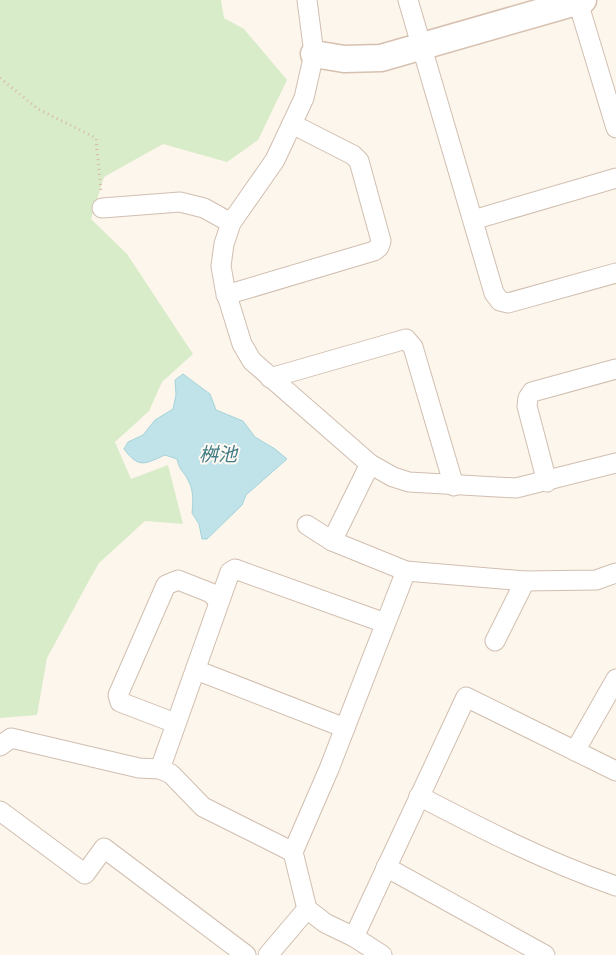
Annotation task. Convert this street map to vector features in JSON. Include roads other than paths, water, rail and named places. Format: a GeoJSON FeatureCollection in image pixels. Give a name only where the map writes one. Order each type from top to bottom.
{"type":"FeatureCollection","features":[{"type":"Feature","properties":{"kind":"street"},"geometry":{"type":"LineString","coordinates":[[307,0],[314,54],[304,98],[275,160],[231,223],[224,244],[221,266],[226,295],[242,344],[252,361],[370,464],[393,477],[409,482],[516,488],[547,482],[616,463]]}},
{"type":"Feature","properties":{"kind":"street"},"geometry":{"type":"LineString","coordinates":[[408,0],[494,293],[500,300],[508,303],[616,273]]}},
{"type":"Feature","properties":{"kind":"street"},"geometry":{"type":"LineString","coordinates":[[314,54],[344,59],[381,58],[581,1],[616,128]]}},
{"type":"Feature","properties":{"kind":"street"},"geometry":{"type":"LineString","coordinates":[[226,295],[374,251],[379,247],[381,241],[358,162],[353,155],[292,124]]}},
{"type":"Feature","properties":{"kind":"street"},"geometry":{"type":"LineString","coordinates":[[472,220],[616,178]]}},
{"type":"Feature","properties":{"kind":"street"},"geometry":{"type":"LineString","coordinates":[[102,208],[180,202],[204,208],[231,223]]}},
{"type":"Feature","properties":{"kind":"street"},"geometry":{"type":"LineString","coordinates":[[270,378],[406,339],[413,347],[454,486]]}},
{"type":"Feature","properties":{"kind":"street"},"geometry":{"type":"LineString","coordinates":[[547,482],[527,406],[528,398],[532,392],[616,368]]}},
{"type":"Feature","properties":{"kind":"street"},"geometry":{"type":"LineString","coordinates":[[332,541],[370,464]]}},
{"type":"Feature","properties":{"kind":"street"},"geometry":{"type":"LineString","coordinates":[[307,525],[332,541],[406,571],[525,581],[596,580],[616,573]]}},
{"type":"Feature","properties":{"kind":"street"},"geometry":{"type":"LineString","coordinates":[[160,769],[230,572],[235,570],[385,623]]}},
{"type":"Feature","properties":{"kind":"street"},"geometry":{"type":"LineString","coordinates":[[382,955],[354,937],[325,923],[308,909],[292,852],[345,728],[406,571]]}},
{"type":"Feature","properties":{"kind":"street"},"geometry":{"type":"LineString","coordinates":[[175,723],[120,702],[118,695],[166,585],[178,580],[211,593],[219,602]]}},
{"type":"Feature","properties":{"kind":"street"},"geometry":{"type":"LineString","coordinates":[[495,641],[525,581]]}},
{"type":"Feature","properties":{"kind":"street"},"geometry":{"type":"LineString","coordinates":[[196,670],[345,728]]}},
{"type":"Feature","properties":{"kind":"street"},"geometry":{"type":"LineString","coordinates":[[575,751],[616,679]]}},
{"type":"Feature","properties":{"kind":"street"},"geometry":{"type":"LineString","coordinates":[[354,937],[466,697],[616,771]]}},
{"type":"Feature","properties":{"kind":"street"},"geometry":{"type":"LineString","coordinates":[[0,746],[11,738],[139,768],[160,769],[182,783],[203,806],[292,852]]}},
{"type":"Feature","properties":{"kind":"street"},"geometry":{"type":"LineString","coordinates":[[419,796],[522,849],[616,886]]}},
{"type":"Feature","properties":{"kind":"street"},"geometry":{"type":"LineString","coordinates":[[0,811],[85,874],[104,848],[246,955]]}},
{"type":"Feature","properties":{"kind":"street"},"geometry":{"type":"LineString","coordinates":[[386,867],[545,955]]}},
{"type":"Feature","properties":{"kind":"street"},"geometry":{"type":"LineString","coordinates":[[268,955],[308,909]]}},
{"type":"Feature","properties":{"kind":"water","name":"桝池"},"geometry":{"type":"Polygon","coordinates":[[[183,374],[210,394],[216,410],[243,421],[255,437],[287,459],[246,495],[242,505],[207,539],[202,539],[199,524],[192,513],[193,501],[190,484],[177,459],[165,455],[143,463],[134,460],[124,449],[128,442],[143,435],[155,420],[173,409],[176,395],[175,380],[183,374]]]}}]}
